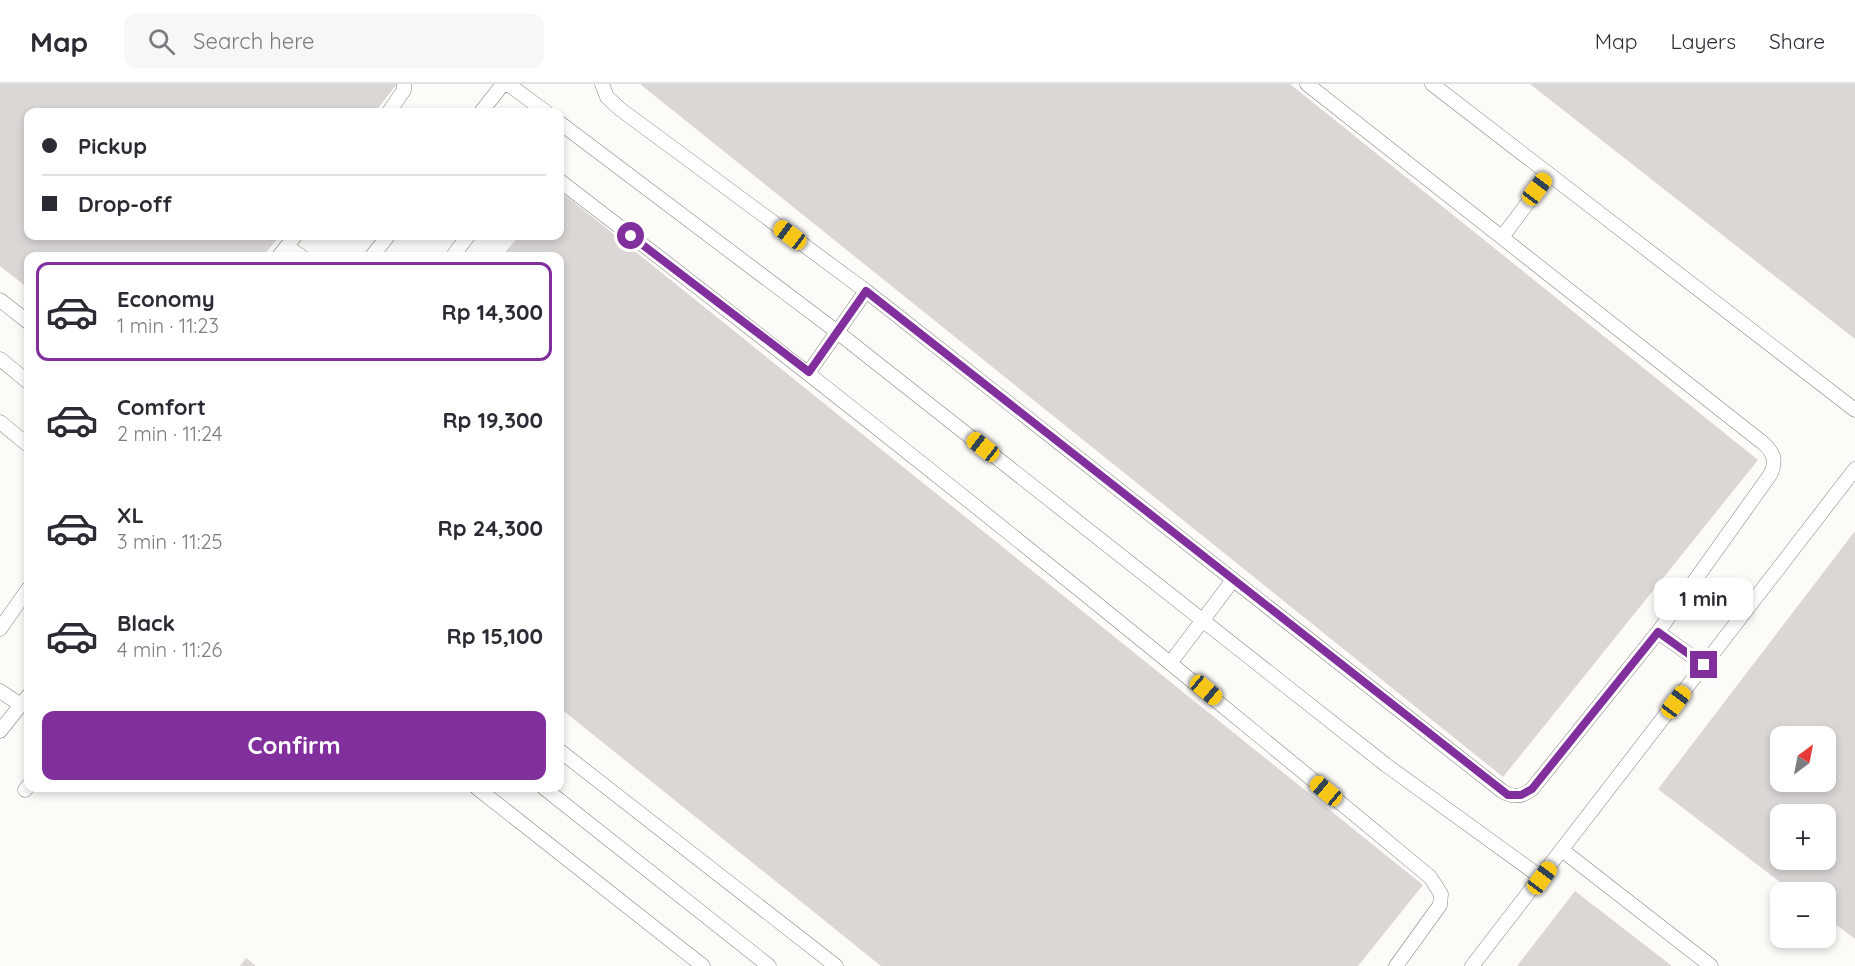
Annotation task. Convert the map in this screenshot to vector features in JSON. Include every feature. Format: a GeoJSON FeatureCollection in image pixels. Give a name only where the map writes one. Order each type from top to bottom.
{"type":"FeatureCollection","features":[{"type":"Feature","properties":{"kind":"lane"},"geometry":{"type":"LineString","coordinates":[[392,108],[404,90],[404,84]]}},
{"type":"Feature","properties":{"kind":"lane"},"geometry":{"type":"LineString","coordinates":[[485,108],[503,84]]}},
{"type":"Feature","properties":{"kind":"lane"},"geometry":{"type":"LineString","coordinates":[[508,84],[541,108]]}},
{"type":"Feature","properties":{"kind":"lane"},"geometry":{"type":"LineString","coordinates":[[602,84],[607,97],[620,109],[866,291],[1502,791],[1513,796],[1532,789],[1658,632],[1770,475],[1775,462],[1774,455],[1763,443],[1503,236],[1307,84]]}},
{"type":"Feature","properties":{"kind":"lane"},"geometry":{"type":"LineString","coordinates":[[1431,84],[1855,410]]}},
{"type":"Feature","properties":{"kind":"lane"},"geometry":{"type":"LineString","coordinates":[[564,126],[836,331],[1386,765],[1542,878]]}},
{"type":"Feature","properties":{"kind":"lane"},"geometry":{"type":"LineString","coordinates":[[1503,236],[1549,174]]}},
{"type":"Feature","properties":{"kind":"lane"},"geometry":{"type":"LineString","coordinates":[[564,185],[809,372],[1171,662],[1438,885],[1441,894],[1440,905],[1396,966]]}},
{"type":"Feature","properties":{"kind":"lane"},"geometry":{"type":"LineString","coordinates":[[375,252],[385,240]]}},
{"type":"Feature","properties":{"kind":"lane"},"geometry":{"type":"LineString","coordinates":[[809,372],[866,291]]}},
{"type":"Feature","properties":{"kind":"lane"},"geometry":{"type":"LineString","coordinates":[[0,300],[24,319]]}},
{"type":"Feature","properties":{"kind":"lane"},"geometry":{"type":"LineString","coordinates":[[0,359],[24,379]]}},
{"type":"Feature","properties":{"kind":"lane"},"geometry":{"type":"LineString","coordinates":[[0,422],[24,442]]}},
{"type":"Feature","properties":{"kind":"lane"},"geometry":{"type":"LineString","coordinates":[[1472,966],[1855,469]]}},
{"type":"Feature","properties":{"kind":"lane"},"geometry":{"type":"LineString","coordinates":[[1171,662],[1233,580]]}},
{"type":"Feature","properties":{"kind":"lane"},"geometry":{"type":"LineString","coordinates":[[0,629],[24,595]]}},
{"type":"Feature","properties":{"kind":"lane"},"geometry":{"type":"LineString","coordinates":[[1658,632],[1704,665]]}},
{"type":"Feature","properties":{"kind":"lane"},"geometry":{"type":"LineString","coordinates":[[0,691],[24,701]]}},
{"type":"Feature","properties":{"kind":"lane"},"geometry":{"type":"LineString","coordinates":[[0,731],[24,702]]}},
{"type":"Feature","properties":{"kind":"lane"},"geometry":{"type":"LineString","coordinates":[[564,754],[837,966]]}},
{"type":"Feature","properties":{"kind":"lane"},"geometry":{"type":"LineString","coordinates":[[549,792],[769,966]]}},
{"type":"Feature","properties":{"kind":"lane"},"geometry":{"type":"LineString","coordinates":[[494,793],[703,966]]}},
{"type":"Feature","properties":{"kind":"lane"},"geometry":{"type":"LineString","coordinates":[[1562,850],[1712,966]]}},
{"type":"Feature","properties":{"kind":"building"},"geometry":{"type":"Polygon","coordinates":[[[0,84],[397,84],[378,108],[24,108],[24,240],[277,240],[266,252],[24,252],[24,285],[0,266],[0,84]]]}},
{"type":"Feature","properties":{"kind":"building"},"geometry":{"type":"Polygon","coordinates":[[[640,84],[1290,84],[1758,460],[1503,777],[640,84]]]}},
{"type":"Feature","properties":{"kind":"building"},"geometry":{"type":"Polygon","coordinates":[[[1530,84],[1855,84],[1855,339],[1530,84]]]}},
{"type":"Feature","properties":{"kind":"building"},"geometry":{"type":"Polygon","coordinates":[[[564,194],[1423,885],[1358,966],[881,966],[564,711],[564,252],[505,252],[516,240],[564,240],[564,194]]]}},
{"type":"Feature","properties":{"kind":"building"},"geometry":{"type":"Polygon","coordinates":[[[1855,531],[1855,939],[1836,925],[1836,882],[1780,882],[1658,789],[1855,531]]]}},
{"type":"Feature","properties":{"kind":"building"},"geometry":{"type":"Polygon","coordinates":[[[1575,891],[1672,966],[1517,966],[1575,891]]]}},
{"type":"Feature","properties":{"kind":"building"},"geometry":{"type":"Polygon","coordinates":[[[246,958],[256,966],[240,966],[246,958]]]}},
{"type":"Feature","properties":{"kind":"route"},"geometry":{"type":"LineString","coordinates":[[631,236],[809,372],[866,291],[1508,795],[1521,795],[1532,789],[1658,632],[1704,665]]}}]}
